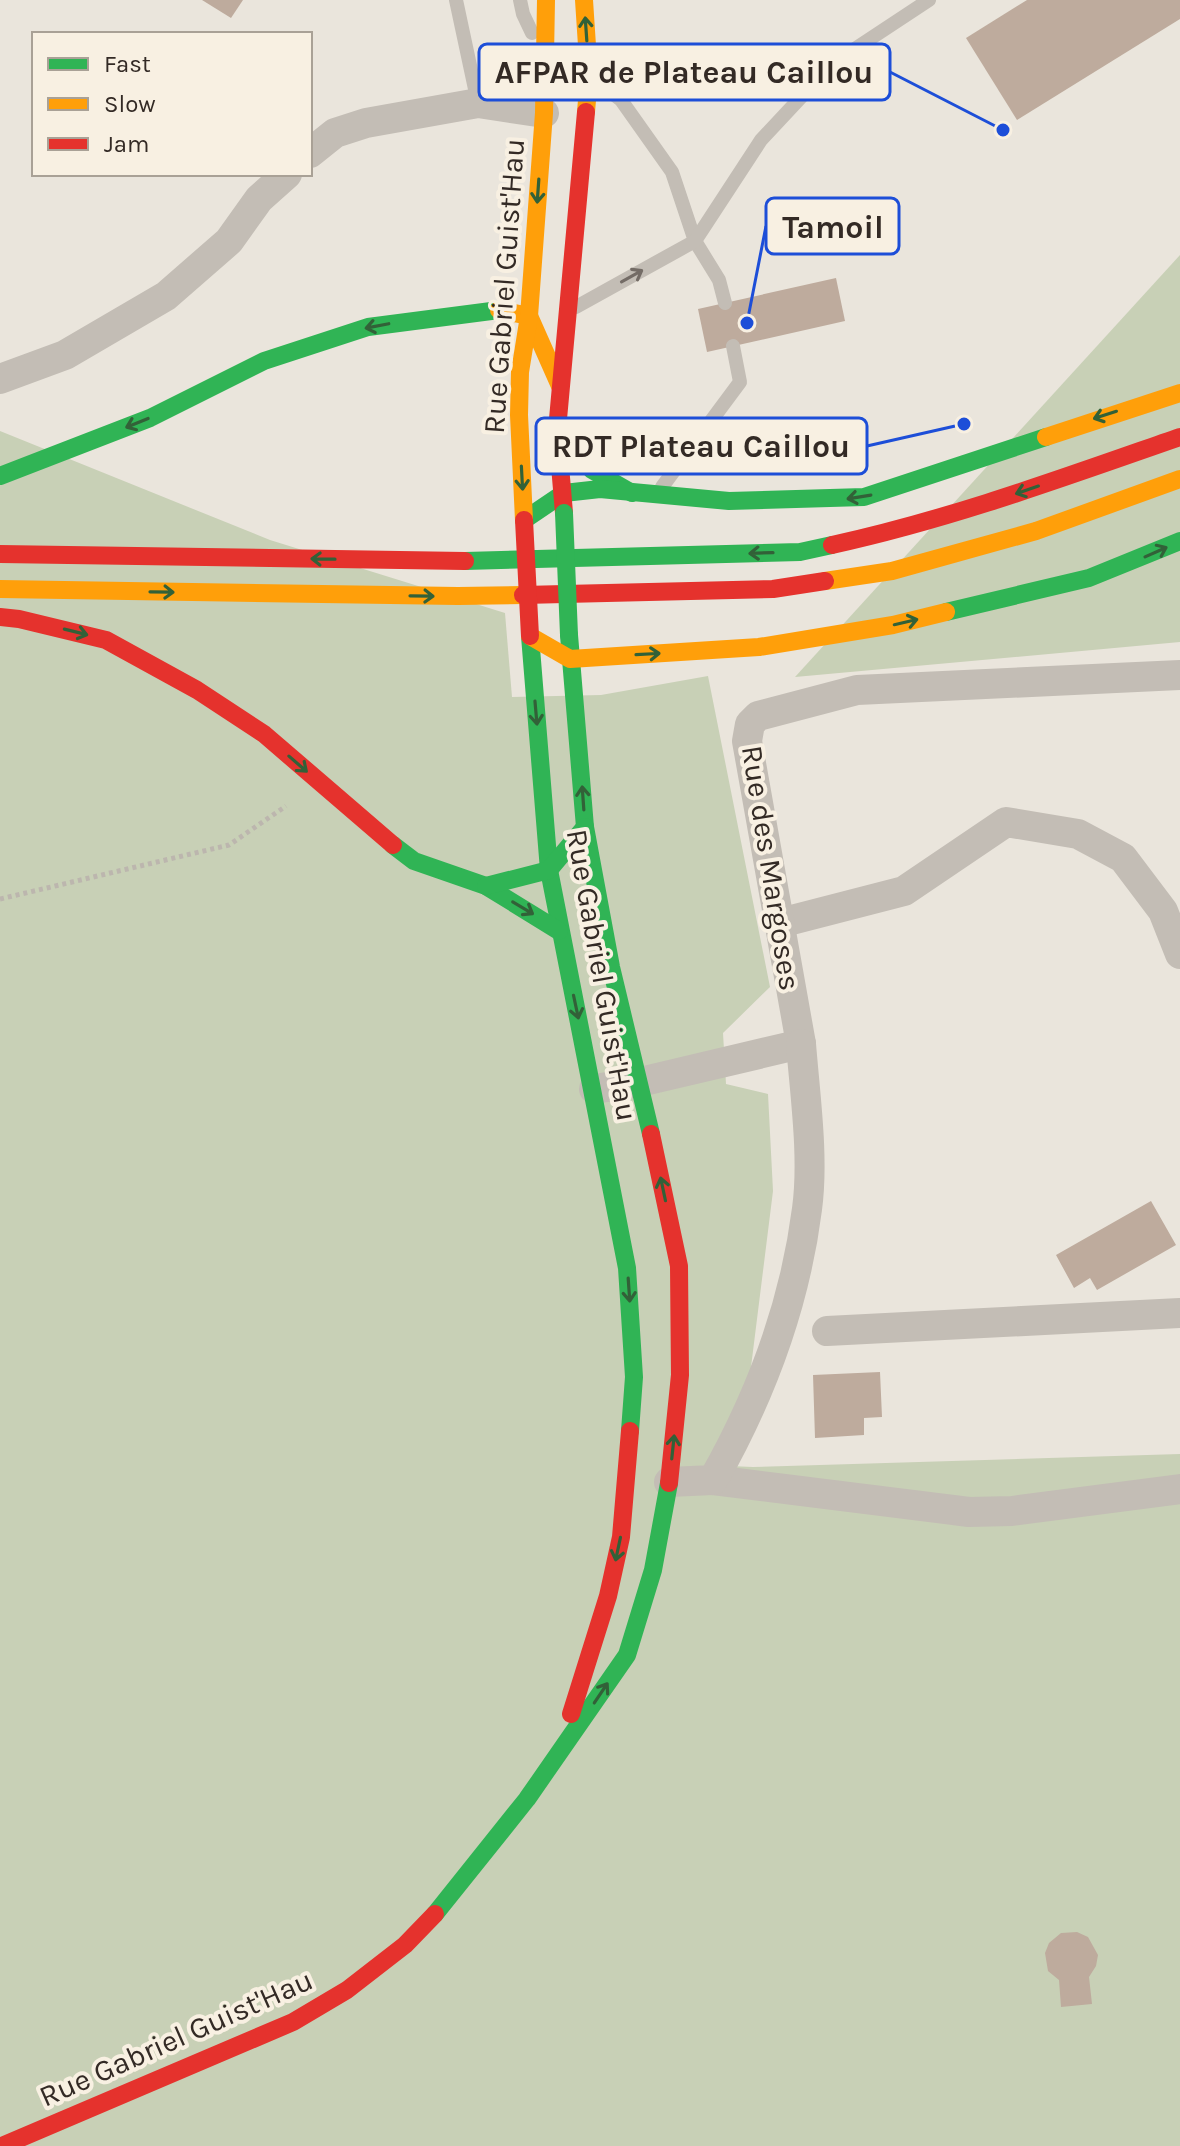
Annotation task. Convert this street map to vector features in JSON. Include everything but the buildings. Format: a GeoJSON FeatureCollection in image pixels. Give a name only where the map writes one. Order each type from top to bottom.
{"type":"FeatureCollection","features":[{"type":"Feature","properties":{"kind":"main road","name":"Rue Gabriel Guist'Hau"},"geometry":{"type":"LineString","coordinates":[[546,0],[544,113],[529,316],[520,372],[519,415],[530,636],[549,870],[627,1268],[634,1377],[621,1537],[608,1596],[557,1758]]}},
{"type":"Feature","properties":{"kind":"main road"},"geometry":{"type":"LineString","coordinates":[[570,659],[564,493],[557,430],[589,76],[584,0]]}},
{"type":"Feature","properties":{"kind":"main road"},"geometry":{"type":"LineString","coordinates":[[0,476],[150,418],[264,361],[368,327],[495,309],[529,316],[560,386]]}},
{"type":"Feature","properties":{"kind":"main road"},"geometry":{"type":"LineString","coordinates":[[524,520],[564,493],[600,489],[655,496],[763,502],[864,497],[1180,393]]}},
{"type":"Feature","properties":{"kind":"main road"},"geometry":{"type":"LineString","coordinates":[[557,430],[592,470],[632,493]]}},
{"type":"Feature","properties":{"kind":"main road"},"geometry":{"type":"LineString","coordinates":[[0,554],[457,561],[800,552],[892,532],[1010,496],[1180,437]]}},
{"type":"Feature","properties":{"kind":"main road"},"geometry":{"type":"LineString","coordinates":[[0,589],[458,596],[773,589],[892,571],[1036,531],[1180,479]]}},
{"type":"Feature","properties":{"kind":"main road"},"geometry":{"type":"LineString","coordinates":[[530,636],[570,659],[759,647],[893,625],[1089,578],[1180,541]]}},
{"type":"Feature","properties":{"kind":"main road"},"geometry":{"type":"LineString","coordinates":[[0,617],[106,640],[197,690],[264,734],[414,861],[486,886],[559,931]]}},
{"type":"Feature","properties":{"kind":"main road","name":"Rue Gabriel Guist'Hau"},"geometry":{"type":"LineString","coordinates":[[2,2146],[293,2022],[347,1990],[405,1945],[447,1902],[557,1758],[627,1655],[653,1570],[669,1482],[680,1375],[679,1266],[640,1082],[611,967],[585,827],[570,659]]}},
{"type":"Feature","properties":{"kind":"main road"},"geometry":{"type":"LineString","coordinates":[[486,886],[549,870],[585,827]]}},
{"type":"Feature","properties":{"kind":"street"},"geometry":{"type":"LineString","coordinates":[[546,59],[589,76]]}},
{"type":"Feature","properties":{"kind":"street"},"geometry":{"type":"LineString","coordinates":[[312,151],[335,133],[366,123],[478,103],[544,113]]}},
{"type":"Feature","properties":{"kind":"street"},"geometry":{"type":"LineString","coordinates":[[0,379],[65,355],[166,296],[229,241],[259,199],[285,176]]}},
{"type":"Feature","properties":{"kind":"street","name":"Rue des Margoses"},"geometry":{"type":"LineString","coordinates":[[713,1480],[741,1431],[774,1346],[796,1270],[808,1207],[808,1131],[801,1044],[747,741],[750,724],[758,716],[857,690],[1180,675]]}},
{"type":"Feature","properties":{"kind":"street"},"geometry":{"type":"LineString","coordinates":[[780,923],[904,891],[1006,822],[1078,834],[1123,858],[1163,911],[1180,954]]}},
{"type":"Feature","properties":{"kind":"street"},"geometry":{"type":"LineString","coordinates":[[594,1089],[640,1082],[801,1044]]}},
{"type":"Feature","properties":{"kind":"street"},"geometry":{"type":"LineString","coordinates":[[827,1331],[1180,1313]]}},
{"type":"Feature","properties":{"kind":"street"},"geometry":{"type":"LineString","coordinates":[[669,1482],[713,1480],[969,1512],[1012,1511],[1180,1489]]}},
{"type":"Feature","properties":{"kind":"lane"},"geometry":{"type":"LineString","coordinates":[[456,0],[478,103]]}},
{"type":"Feature","properties":{"kind":"lane"},"geometry":{"type":"LineString","coordinates":[[520,0],[523,14],[546,59]]}},
{"type":"Feature","properties":{"kind":"lane"},"geometry":{"type":"LineString","coordinates":[[569,311],[695,241],[761,140],[832,64],[929,0]]}},
{"type":"Feature","properties":{"kind":"lane"},"geometry":{"type":"LineString","coordinates":[[589,76],[621,100],[672,172],[695,241],[719,280],[725,303]]}},
{"type":"Feature","properties":{"kind":"lane"},"geometry":{"type":"LineString","coordinates":[[655,496],[740,382],[733,346]]}},
{"type":"Feature","properties":{"kind":"path"},"geometry":{"type":"LineString","coordinates":[[0,899],[229,845],[319,782]]}},
{"type":"Feature","properties":{"kind":"green space"},"geometry":{"type":"Polygon","coordinates":[[[1180,255],[1180,642],[795,677],[1180,255]]]}},
{"type":"Feature","properties":{"kind":"green space"},"geometry":{"type":"Polygon","coordinates":[[[0,431],[270,540],[505,613],[512,697],[601,695],[708,676],[770,987],[723,1033],[726,1084],[768,1094],[773,1191],[749,1383],[706,1465],[753,1467],[1180,1454],[1180,2146],[0,2146],[0,431]]]}},
{"type":"Feature","properties":{"kind":"traffic: fast"},"geometry":{"type":"LineString","coordinates":[[0,476],[150,418],[264,361],[368,327],[499,310]]}},
{"type":"Feature","properties":{"kind":"traffic: fast"},"geometry":{"type":"LineString","coordinates":[[557,430],[592,470],[632,493]]}},
{"type":"Feature","properties":{"kind":"traffic: fast"},"geometry":{"type":"LineString","coordinates":[[524,520],[564,493],[600,489],[729,501],[864,497],[1046,437]]}},
{"type":"Feature","properties":{"kind":"traffic: fast"},"geometry":{"type":"LineString","coordinates":[[564,513],[569,635]]}},
{"type":"Feature","properties":{"kind":"traffic: fast"},"geometry":{"type":"LineString","coordinates":[[946,612],[1089,578],[1180,541]]}},
{"type":"Feature","properties":{"kind":"traffic: fast"},"geometry":{"type":"LineString","coordinates":[[465,561],[800,552],[832,545]]}},
{"type":"Feature","properties":{"kind":"traffic: fast"},"geometry":{"type":"LineString","coordinates":[[569,635],[585,827],[611,967],[651,1134]]}},
{"type":"Feature","properties":{"kind":"traffic: fast"},"geometry":{"type":"LineString","coordinates":[[530,636],[549,870],[627,1268],[634,1377],[630,1431]]}},
{"type":"Feature","properties":{"kind":"traffic: fast"},"geometry":{"type":"LineString","coordinates":[[486,886],[549,870],[585,827]]}},
{"type":"Feature","properties":{"kind":"traffic: fast"},"geometry":{"type":"LineString","coordinates":[[393,845],[414,861],[486,886],[559,931]]}},
{"type":"Feature","properties":{"kind":"traffic: fast"},"geometry":{"type":"LineString","coordinates":[[435,1914],[527,1799],[627,1655],[653,1570],[669,1483]]}},
{"type":"Feature","properties":{"kind":"traffic: slow"},"geometry":{"type":"LineString","coordinates":[[524,520],[520,372],[529,316],[544,113],[546,0]]}},
{"type":"Feature","properties":{"kind":"traffic: slow"},"geometry":{"type":"LineString","coordinates":[[584,0],[589,76],[586,112]]}},
{"type":"Feature","properties":{"kind":"traffic: slow"},"geometry":{"type":"LineString","coordinates":[[499,310],[529,316],[560,386]]}},
{"type":"Feature","properties":{"kind":"traffic: slow"},"geometry":{"type":"LineString","coordinates":[[1046,437],[1180,393]]}},
{"type":"Feature","properties":{"kind":"traffic: slow"},"geometry":{"type":"LineString","coordinates":[[825,581],[892,571],[1036,531],[1180,479]]}},
{"type":"Feature","properties":{"kind":"traffic: slow"},"geometry":{"type":"LineString","coordinates":[[0,589],[523,595]]}},
{"type":"Feature","properties":{"kind":"traffic: slow"},"geometry":{"type":"LineString","coordinates":[[530,636],[570,659],[759,647],[893,625],[946,612]]}},
{"type":"Feature","properties":{"kind":"traffic: jam"},"geometry":{"type":"LineString","coordinates":[[564,513],[557,430],[586,112]]}},
{"type":"Feature","properties":{"kind":"traffic: jam"},"geometry":{"type":"LineString","coordinates":[[832,545],[964,510],[1180,437]]}},
{"type":"Feature","properties":{"kind":"traffic: jam"},"geometry":{"type":"LineString","coordinates":[[524,520],[530,636]]}},
{"type":"Feature","properties":{"kind":"traffic: jam"},"geometry":{"type":"LineString","coordinates":[[0,554],[465,561]]}},
{"type":"Feature","properties":{"kind":"traffic: jam"},"geometry":{"type":"LineString","coordinates":[[523,595],[773,589],[825,581]]}},
{"type":"Feature","properties":{"kind":"traffic: jam"},"geometry":{"type":"LineString","coordinates":[[0,617],[106,640],[197,690],[264,734],[393,845]]}},
{"type":"Feature","properties":{"kind":"traffic: jam"},"geometry":{"type":"LineString","coordinates":[[651,1134],[679,1266],[680,1375],[669,1483]]}},
{"type":"Feature","properties":{"kind":"traffic: jam"},"geometry":{"type":"LineString","coordinates":[[571,1714],[608,1596],[621,1537],[630,1431]]}},
{"type":"Feature","properties":{"kind":"traffic: jam"},"geometry":{"type":"LineString","coordinates":[[2,2146],[293,2022],[347,1990],[405,1945],[435,1914]]}},
{"type":"Feature","properties":{"kind":"place","name":"AFPAR de Plateau Caillou"},"geometry":{"type":"Point","coordinates":[1003,130]}},
{"type":"Feature","properties":{"kind":"place","name":"Tamoil"},"geometry":{"type":"Point","coordinates":[747,323]}},
{"type":"Feature","properties":{"kind":"place","name":"RDT Plateau Caillou"},"geometry":{"type":"Point","coordinates":[964,424]}}]}
